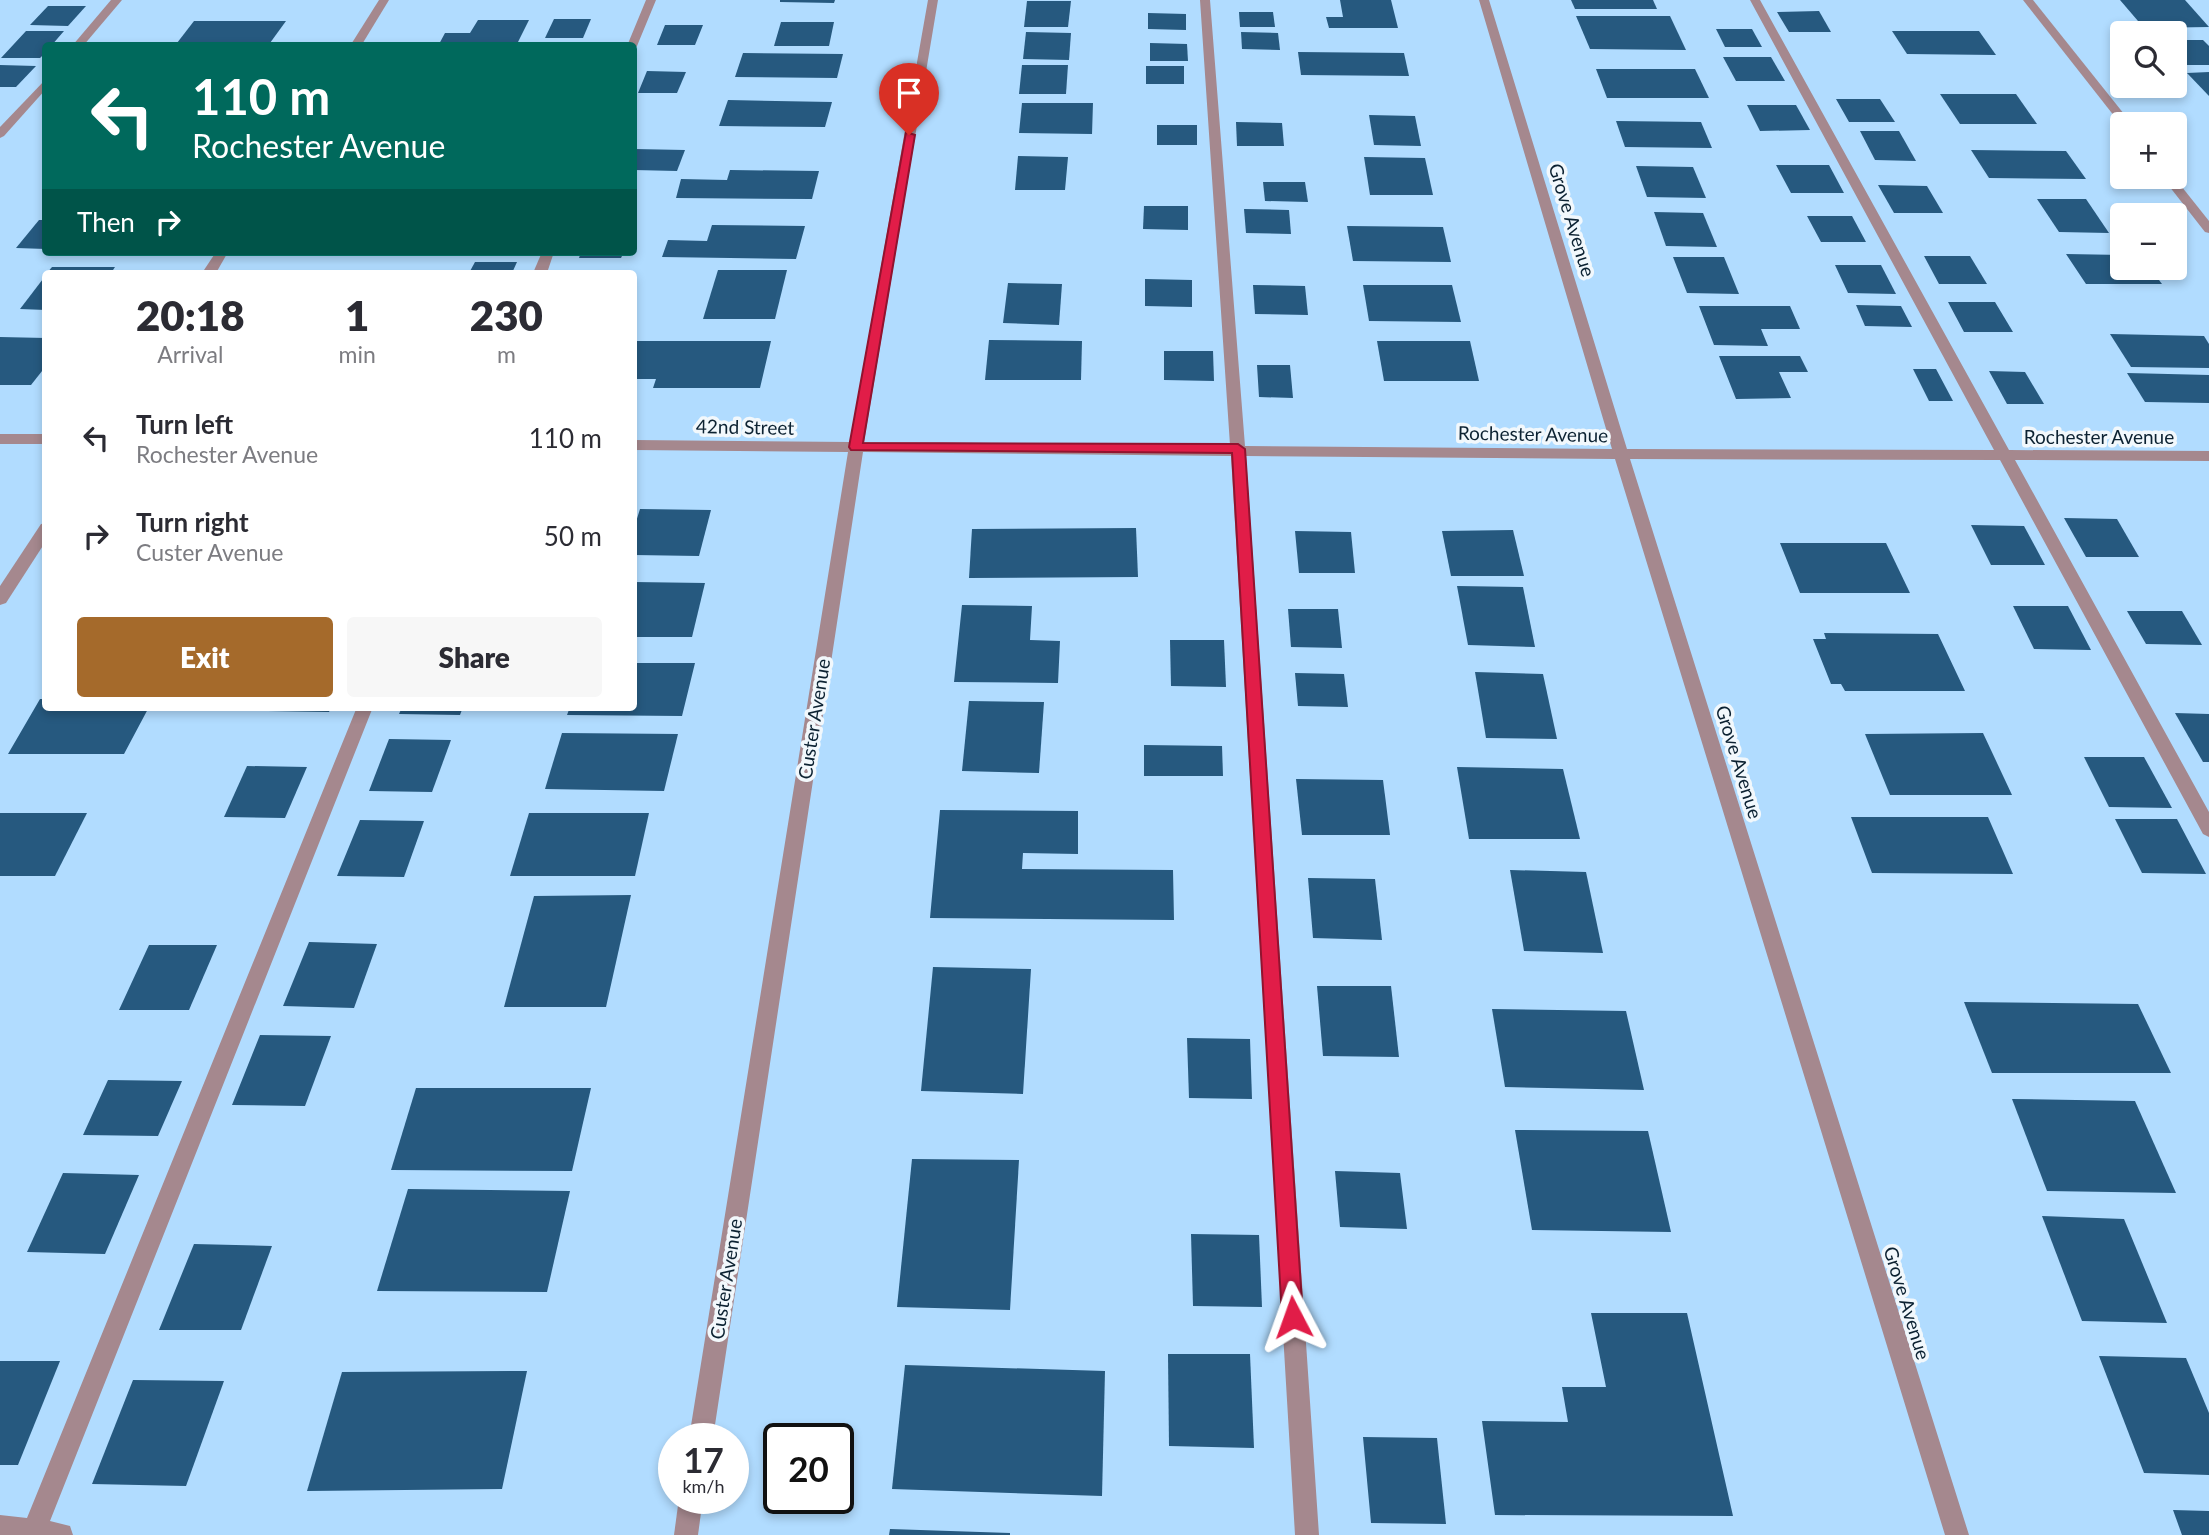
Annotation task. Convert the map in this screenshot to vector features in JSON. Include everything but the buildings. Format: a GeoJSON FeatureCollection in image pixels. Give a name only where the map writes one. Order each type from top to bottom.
{"type":"FeatureCollection","features":[{"type":"Feature","properties":{"kind":"street"},"geometry":{"type":"LineString","coordinates":[[80,42],[117,0]]}},
{"type":"Feature","properties":{"kind":"street"},"geometry":{"type":"LineString","coordinates":[[358,42],[384,0]]}},
{"type":"Feature","properties":{"kind":"street"},"geometry":{"type":"LineString","coordinates":[[634,42],[651,0]]}},
{"type":"Feature","properties":{"kind":"street","name":"Custer Avenue"},"geometry":{"type":"LineString","coordinates":[[703,1423],[856,447],[933,0]]}},
{"type":"Feature","properties":{"kind":"street"},"geometry":{"type":"LineString","coordinates":[[1205,0],[1238,449],[1307,1535]]}},
{"type":"Feature","properties":{"kind":"street","name":"Grove Avenue"},"geometry":{"type":"LineString","coordinates":[[1484,0],[1621,454],[1957,1535]]}},
{"type":"Feature","properties":{"kind":"street"},"geometry":{"type":"LineString","coordinates":[[1755,0],[2209,829]]}},
{"type":"Feature","properties":{"kind":"street"},"geometry":{"type":"LineString","coordinates":[[2028,0],[2117,112]]}},
{"type":"Feature","properties":{"kind":"street"},"geometry":{"type":"LineString","coordinates":[[0,134],[42,87]]}},
{"type":"Feature","properties":{"kind":"street"},"geometry":{"type":"LineString","coordinates":[[2177,189],[2209,229]]}},
{"type":"Feature","properties":{"kind":"street"},"geometry":{"type":"LineString","coordinates":[[0,439],[42,439]]}},
{"type":"Feature","properties":{"kind":"street","name":"42nd Street"},"geometry":{"type":"LineString","coordinates":[[637,445],[856,447]]}},
{"type":"Feature","properties":{"kind":"street","name":"Rochester Avenue"},"geometry":{"type":"LineString","coordinates":[[856,447],[2209,456]]}},
{"type":"Feature","properties":{"kind":"street"},"geometry":{"type":"LineString","coordinates":[[0,599],[42,534]]}},
{"type":"Feature","properties":{"kind":"street"},"geometry":{"type":"LineString","coordinates":[[34,1532],[363,711]]}},
{"type":"Feature","properties":{"kind":"street"},"geometry":{"type":"LineString","coordinates":[[685,1535],[688,1514]]}},
{"type":"Feature","properties":{"kind":"street"},"geometry":{"type":"LineString","coordinates":[[0,1527],[61,1535]]}},
{"type":"Feature","properties":{"kind":"route"},"geometry":{"type":"LineString","coordinates":[[909,135],[856,447],[1238,449],[1293,1317]]}}]}
